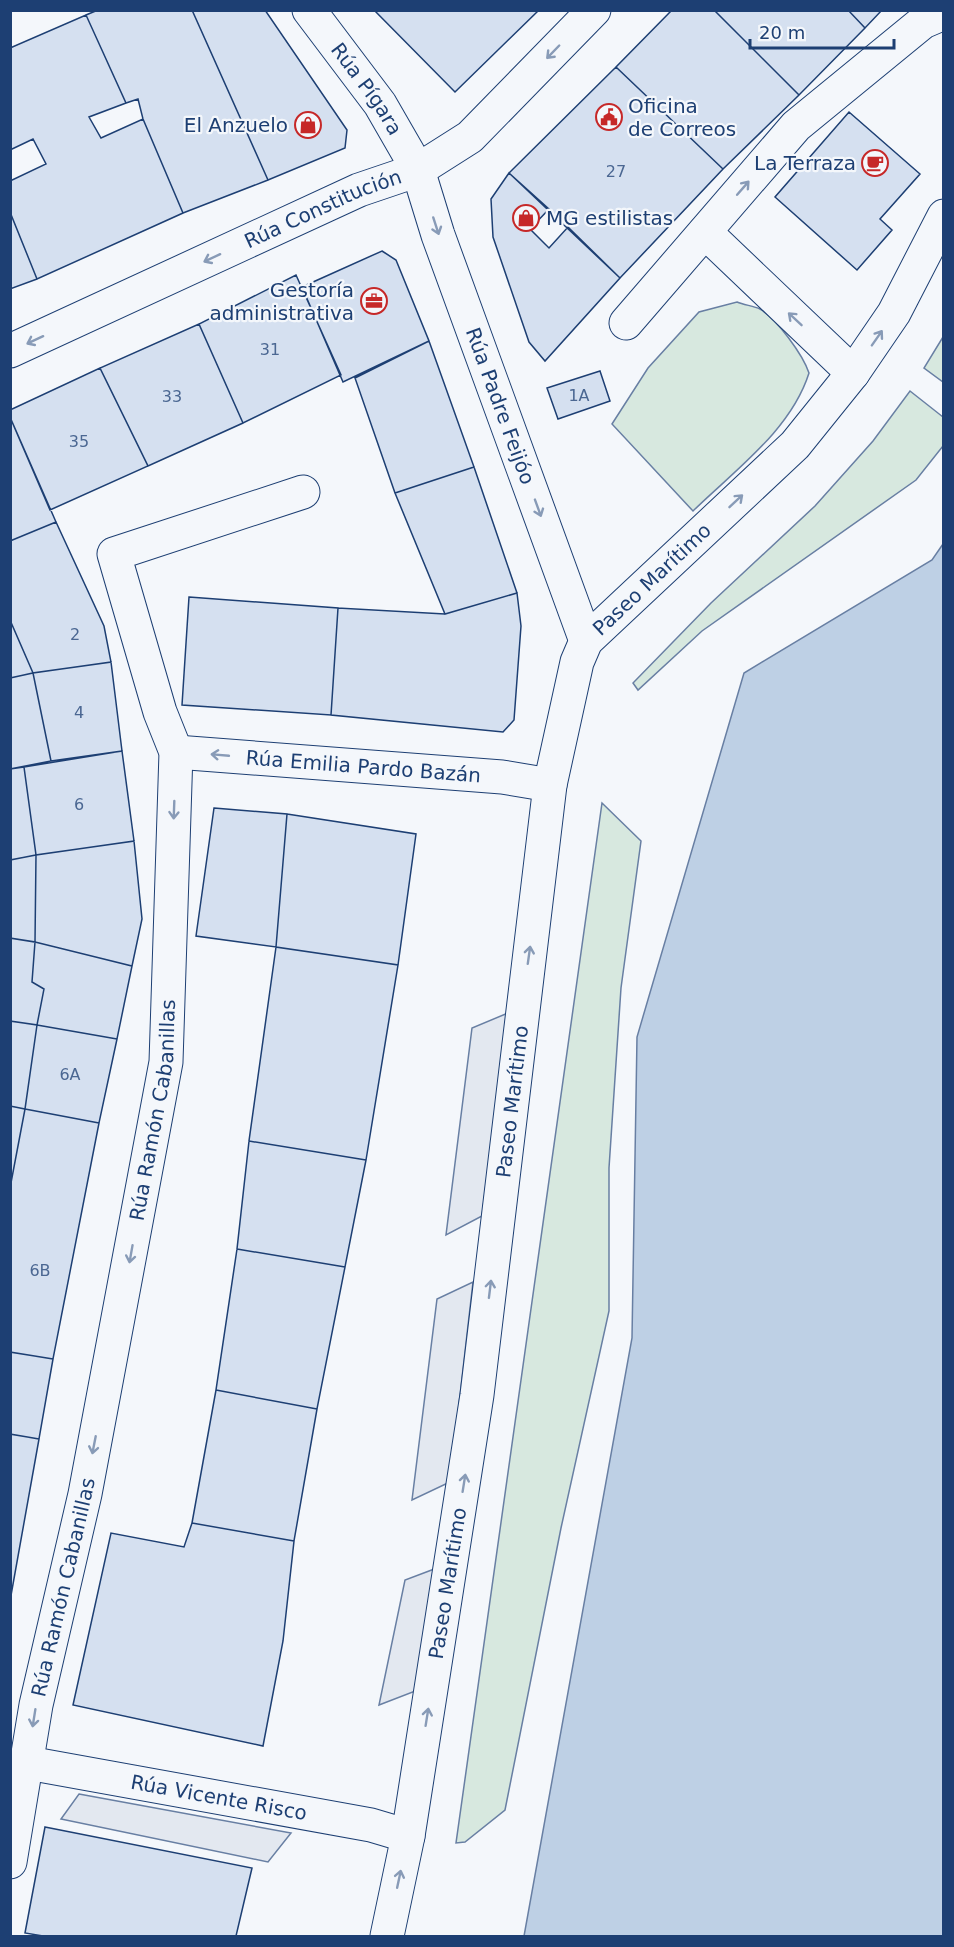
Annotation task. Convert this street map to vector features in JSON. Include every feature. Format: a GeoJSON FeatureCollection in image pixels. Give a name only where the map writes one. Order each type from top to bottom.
{"type":"FeatureCollection","features":[{"type":"Feature","properties":{"kind":"street","name":"Rúa Pígara"},"geometry":{"type":"LineString","coordinates":[[309,10],[380,104],[418,170]]}},
{"type":"Feature","properties":{"kind":"street","name":"Rúa Constitución"},"geometry":{"type":"LineString","coordinates":[[10,351],[359,190],[418,170],[470,137],[594,10]]}},
{"type":"Feature","properties":{"kind":"street"},"geometry":{"type":"LineString","coordinates":[[626,323],[796,126],[923,22],[944,13]]}},
{"type":"Feature","properties":{"kind":"street","name":"Rúa Padre Feijóo"},"geometry":{"type":"LineString","coordinates":[[418,170],[446,256],[586,641]]}},
{"type":"Feature","properties":{"kind":"street","name":"Paseo Marítimo"},"geometry":{"type":"LineString","coordinates":[[387,1936],[408,1836],[477,1395],[550,785],[577,662],[586,641],[795,445],[853,373],[894,313],[944,216]]}},
{"type":"Feature","properties":{"kind":"street"},"geometry":{"type":"LineString","coordinates":[[705,232],[853,373]]}},
{"type":"Feature","properties":{"kind":"street","name":"Rúa Ramón Cabanillas"},"geometry":{"type":"LineString","coordinates":[[10,1862],[36,1705],[85,1494],[166,1062],[176,752],[160,712],[114,554],[303,492]]}},
{"type":"Feature","properties":{"kind":"street","name":"Rúa Emilia Pardo Bazán"},"geometry":{"type":"LineString","coordinates":[[176,752],[502,777],[550,785]]}},
{"type":"Feature","properties":{"kind":"street","name":"Rúa Vicente Risco"},"geometry":{"type":"LineString","coordinates":[[28,1763],[359,1823],[408,1836]]}},
{"type":"Feature","properties":{"kind":"shaded area"},"geometry":{"type":"Polygon","coordinates":[[[737,302],[760,309],[767,314],[795,347],[809,373],[801,394],[775,431],[693,511],[612,424],[648,368],[699,312],[737,302]]]}},
{"type":"Feature","properties":{"kind":"shaded area"},"geometry":{"type":"Polygon","coordinates":[[[943,337],[943,382],[924,368],[943,337]]]}},
{"type":"Feature","properties":{"kind":"shaded area"},"geometry":{"type":"Polygon","coordinates":[[[910,391],[943,417],[943,446],[916,480],[702,631],[638,690],[633,683],[711,603],[815,506],[873,441],[910,391]]]}},
{"type":"Feature","properties":{"kind":"shaded area"},"geometry":{"type":"Polygon","coordinates":[[[602,803],[641,841],[621,988],[609,1168],[609,1311],[561,1528],[505,1810],[465,1842],[456,1843],[602,803]]]}},
{"type":"Feature","properties":{"kind":"shaded area"},"geometry":{"type":"Polygon","coordinates":[[[508,1013],[482,1216],[446,1235],[472,1028],[508,1013]]]}},
{"type":"Feature","properties":{"kind":"shaded area"},"geometry":{"type":"Polygon","coordinates":[[[473,1282],[450,1482],[412,1500],[437,1299],[473,1282]]]}},
{"type":"Feature","properties":{"kind":"shaded area"},"geometry":{"type":"Polygon","coordinates":[[[437,1568],[418,1690],[379,1705],[405,1580],[437,1568]]]}},
{"type":"Feature","properties":{"kind":"shaded area"},"geometry":{"type":"Polygon","coordinates":[[[79,1794],[291,1833],[268,1862],[61,1819],[79,1794]]]}},
{"type":"Feature","properties":{"kind":"water"},"geometry":{"type":"Polygon","coordinates":[[[943,544],[943,1936],[524,1936],[632,1338],[637,1037],[744,673],[932,560],[943,544]]]}},
{"type":"Feature","properties":{"kind":"building"},"geometry":{"type":"Polygon","coordinates":[[[98,10],[192,10],[268,180],[183,213],[143,119],[138,99],[126,103],[86,15],[98,10]]]}},
{"type":"Feature","properties":{"kind":"building"},"geometry":{"type":"Polygon","coordinates":[[[192,10],[265,10],[347,130],[345,148],[268,180],[192,10]]]}},
{"type":"Feature","properties":{"kind":"building"},"geometry":{"type":"Polygon","coordinates":[[[374,10],[539,10],[455,92],[374,10]]]}},
{"type":"Feature","properties":{"kind":"building"},"geometry":{"type":"Polygon","coordinates":[[[672,10],[714,10],[799,95],[723,169],[616,67],[672,10]]]}},
{"type":"Feature","properties":{"kind":"building"},"geometry":{"type":"Polygon","coordinates":[[[714,10],[848,10],[865,28],[799,95],[714,10]]]}},
{"type":"Feature","properties":{"kind":"building"},"geometry":{"type":"Polygon","coordinates":[[[848,10],[882,10],[865,28],[848,10]]]}},
{"type":"Feature","properties":{"kind":"building"},"geometry":{"type":"Polygon","coordinates":[[[86,15],[126,103],[89,117],[101,138],[143,119],[183,213],[37,279],[10,212],[10,181],[46,164],[33,139],[10,150],[10,48],[86,15]]]}},
{"type":"Feature","properties":{"kind":"building"},"geometry":{"type":"Polygon","coordinates":[[[616,67],[723,169],[620,278],[509,173],[616,67]]]}},
{"type":"Feature","properties":{"kind":"building"},"geometry":{"type":"Polygon","coordinates":[[[849,112],[920,174],[880,219],[892,230],[857,270],[775,197],[849,112]]]}},
{"type":"Feature","properties":{"kind":"building"},"geometry":{"type":"Polygon","coordinates":[[[509,173],[549,209],[530,229],[549,248],[568,227],[620,278],[545,361],[529,342],[493,237],[491,199],[509,173]]]}},
{"type":"Feature","properties":{"kind":"building"},"geometry":{"type":"Polygon","coordinates":[[[10,212],[37,279],[10,289],[10,212]]]}},
{"type":"Feature","properties":{"kind":"building"},"geometry":{"type":"Polygon","coordinates":[[[382,251],[396,260],[429,341],[343,382],[302,287],[382,251]]]}},
{"type":"Feature","properties":{"kind":"building"},"geometry":{"type":"Polygon","coordinates":[[[296,275],[341,375],[243,423],[199,324],[296,275]]]}},
{"type":"Feature","properties":{"kind":"building"},"geometry":{"type":"Polygon","coordinates":[[[199,324],[243,423],[148,466],[100,368],[199,324]]]}},
{"type":"Feature","properties":{"kind":"building"},"geometry":{"type":"Polygon","coordinates":[[[429,341],[474,467],[395,493],[355,378],[429,341]]]}},
{"type":"Feature","properties":{"kind":"building"},"geometry":{"type":"Polygon","coordinates":[[[100,368],[148,466],[50,510],[10,417],[10,410],[100,368]]]}},
{"type":"Feature","properties":{"kind":"building"},"geometry":{"type":"Polygon","coordinates":[[[600,371],[610,401],[558,419],[547,388],[600,371]]]}},
{"type":"Feature","properties":{"kind":"building"},"geometry":{"type":"Polygon","coordinates":[[[10,417],[56,522],[10,541],[10,417]]]}},
{"type":"Feature","properties":{"kind":"building"},"geometry":{"type":"Polygon","coordinates":[[[474,467],[517,593],[445,614],[395,493],[474,467]]]}},
{"type":"Feature","properties":{"kind":"building"},"geometry":{"type":"Polygon","coordinates":[[[56,522],[104,626],[111,662],[33,673],[10,620],[10,541],[56,522]]]}},
{"type":"Feature","properties":{"kind":"building"},"geometry":{"type":"Polygon","coordinates":[[[517,593],[521,626],[514,720],[503,732],[331,715],[338,608],[445,614],[517,593]]]}},
{"type":"Feature","properties":{"kind":"building"},"geometry":{"type":"Polygon","coordinates":[[[189,597],[338,608],[331,715],[182,705],[189,597]]]}},
{"type":"Feature","properties":{"kind":"building"},"geometry":{"type":"Polygon","coordinates":[[[10,620],[33,673],[10,678],[10,620]]]}},
{"type":"Feature","properties":{"kind":"building"},"geometry":{"type":"Polygon","coordinates":[[[111,662],[122,751],[51,761],[33,673],[111,662]]]}},
{"type":"Feature","properties":{"kind":"building"},"geometry":{"type":"Polygon","coordinates":[[[33,673],[51,761],[10,769],[10,678],[33,673]]]}},
{"type":"Feature","properties":{"kind":"building"},"geometry":{"type":"Polygon","coordinates":[[[122,751],[134,841],[36,855],[24,767],[122,751]]]}},
{"type":"Feature","properties":{"kind":"building"},"geometry":{"type":"Polygon","coordinates":[[[24,767],[36,855],[10,860],[10,769],[24,767]]]}},
{"type":"Feature","properties":{"kind":"building"},"geometry":{"type":"Polygon","coordinates":[[[214,808],[287,814],[276,947],[196,936],[214,808]]]}},
{"type":"Feature","properties":{"kind":"building"},"geometry":{"type":"Polygon","coordinates":[[[287,814],[416,834],[398,965],[276,947],[287,814]]]}},
{"type":"Feature","properties":{"kind":"building"},"geometry":{"type":"Polygon","coordinates":[[[134,841],[142,919],[132,966],[35,942],[36,855],[134,841]]]}},
{"type":"Feature","properties":{"kind":"building"},"geometry":{"type":"Polygon","coordinates":[[[36,855],[35,942],[10,938],[10,860],[36,855]]]}},
{"type":"Feature","properties":{"kind":"building"},"geometry":{"type":"Polygon","coordinates":[[[10,938],[35,942],[32,982],[44,989],[37,1025],[10,1021],[10,938]]]}},
{"type":"Feature","properties":{"kind":"building"},"geometry":{"type":"Polygon","coordinates":[[[35,942],[132,966],[117,1039],[37,1025],[44,989],[32,982],[35,942]]]}},
{"type":"Feature","properties":{"kind":"building"},"geometry":{"type":"Polygon","coordinates":[[[276,947],[398,965],[366,1160],[249,1141],[276,947]]]}},
{"type":"Feature","properties":{"kind":"building"},"geometry":{"type":"Polygon","coordinates":[[[10,1021],[37,1025],[25,1109],[10,1106],[10,1021]]]}},
{"type":"Feature","properties":{"kind":"building"},"geometry":{"type":"Polygon","coordinates":[[[37,1025],[117,1039],[99,1123],[25,1109],[37,1025]]]}},
{"type":"Feature","properties":{"kind":"building"},"geometry":{"type":"Polygon","coordinates":[[[10,1106],[25,1109],[10,1188],[10,1106]]]}},
{"type":"Feature","properties":{"kind":"building"},"geometry":{"type":"Polygon","coordinates":[[[25,1109],[99,1123],[53,1359],[10,1352],[10,1188],[25,1109]]]}},
{"type":"Feature","properties":{"kind":"building"},"geometry":{"type":"Polygon","coordinates":[[[249,1141],[366,1160],[345,1267],[237,1249],[249,1141]]]}},
{"type":"Feature","properties":{"kind":"building"},"geometry":{"type":"Polygon","coordinates":[[[237,1249],[345,1267],[317,1409],[216,1390],[237,1249]]]}},
{"type":"Feature","properties":{"kind":"building"},"geometry":{"type":"Polygon","coordinates":[[[10,1352],[53,1359],[39,1439],[10,1434],[10,1352]]]}},
{"type":"Feature","properties":{"kind":"building"},"geometry":{"type":"Polygon","coordinates":[[[216,1390],[317,1409],[294,1541],[192,1523],[216,1390]]]}},
{"type":"Feature","properties":{"kind":"building"},"geometry":{"type":"Polygon","coordinates":[[[10,1434],[39,1439],[10,1601],[10,1434]]]}},
{"type":"Feature","properties":{"kind":"building"},"geometry":{"type":"Polygon","coordinates":[[[192,1523],[294,1541],[283,1641],[263,1746],[73,1705],[111,1533],[184,1547],[192,1523]]]}},
{"type":"Feature","properties":{"kind":"building"},"geometry":{"type":"Polygon","coordinates":[[[45,1827],[252,1868],[236,1936],[43,1936],[25,1933],[45,1827]]]}},
{"type":"Feature","properties":{"kind":"place","name":"Oficina de Correos"},"geometry":{"type":"Point","coordinates":[609,117]}},
{"type":"Feature","properties":{"kind":"place","name":"El Anzuelo"},"geometry":{"type":"Point","coordinates":[308,125]}},
{"type":"Feature","properties":{"kind":"place","name":"La Terraza"},"geometry":{"type":"Point","coordinates":[875,163]}},
{"type":"Feature","properties":{"kind":"place","name":"MG estilistas"},"geometry":{"type":"Point","coordinates":[526,218]}},
{"type":"Feature","properties":{"kind":"place","name":"Gestoría administrativa"},"geometry":{"type":"Point","coordinates":[374,301]}}]}
